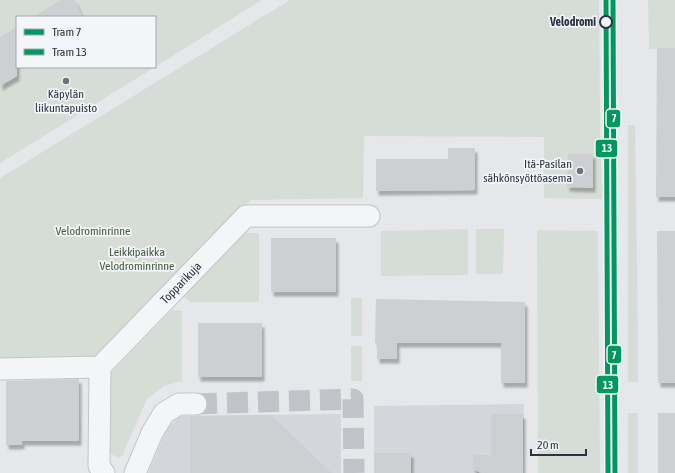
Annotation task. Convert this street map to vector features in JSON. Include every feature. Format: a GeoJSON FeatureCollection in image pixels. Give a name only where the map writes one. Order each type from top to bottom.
{"type":"FeatureCollection","features":[{"type":"Feature","properties":{"kind":"street","name":"Topparikuja"},"geometry":{"type":"LineString","coordinates":[[100,367],[246,216],[369,216]]}},
{"type":"Feature","properties":{"kind":"street"},"geometry":{"type":"LineString","coordinates":[[0,369],[100,367],[99,466],[104,473]]}},
{"type":"Feature","properties":{"kind":"street"},"geometry":{"type":"LineString","coordinates":[[135,473],[152,433],[164,413],[179,404],[196,404]]}},
{"type":"Feature","properties":{"kind":"shaded area"},"geometry":{"type":"Polygon","coordinates":[[[524,404],[523,473],[374,473],[374,406],[524,404]]]}},
{"type":"Feature","properties":{"kind":"shaded area"},"geometry":{"type":"Polygon","coordinates":[[[341,414],[341,473],[148,473],[167,429],[179,416],[341,414]]]}},
{"type":"Feature","properties":{"kind":"green space","name":"Käpylän liikuntapuisto"},"geometry":{"type":"Polygon","coordinates":[[[0,0],[262,0],[156,66],[156,16],[16,16],[16,68],[153,68],[0,163],[0,0]]]}},
{"type":"Feature","properties":{"kind":"green space","name":"Velodrominrinne"},"geometry":{"type":"Polygon","coordinates":[[[290,0],[599,0],[602,199],[544,198],[544,137],[364,136],[363,198],[251,200],[97,360],[0,360],[0,178],[290,0]]]}},
{"type":"Feature","properties":{"kind":"green space"},"geometry":{"type":"Polygon","coordinates":[[[648,0],[675,0],[675,48],[649,49],[648,0]]]}},
{"type":"Feature","properties":{"kind":"green space"},"geometry":{"type":"Polygon","coordinates":[[[628,125],[635,125],[638,382],[628,382],[628,125]]]}},
{"type":"Feature","properties":{"kind":"green space"},"geometry":{"type":"Polygon","coordinates":[[[468,229],[468,275],[381,276],[381,231],[468,229]]]}},
{"type":"Feature","properties":{"kind":"green space"},"geometry":{"type":"Polygon","coordinates":[[[476,229],[504,229],[503,274],[476,274],[476,229]]]}},
{"type":"Feature","properties":{"kind":"green space"},"geometry":{"type":"Polygon","coordinates":[[[537,230],[598,231],[600,473],[538,473],[537,230]]]}},
{"type":"Feature","properties":{"kind":"green space"},"geometry":{"type":"Polygon","coordinates":[[[242,233],[259,233],[259,302],[190,302],[179,292],[242,233]]]}},
{"type":"Feature","properties":{"kind":"green space"},"geometry":{"type":"Polygon","coordinates":[[[351,298],[362,298],[362,336],[351,336],[351,298]]]}},
{"type":"Feature","properties":{"kind":"green space"},"geometry":{"type":"Polygon","coordinates":[[[172,310],[182,311],[182,381],[164,386],[147,399],[122,456],[117,457],[109,451],[108,376],[172,310]]]}},
{"type":"Feature","properties":{"kind":"green space"},"geometry":{"type":"Polygon","coordinates":[[[351,346],[362,346],[362,381],[351,381],[351,346]]]}},
{"type":"Feature","properties":{"kind":"green space"},"geometry":{"type":"Polygon","coordinates":[[[628,413],[638,413],[638,473],[628,473],[628,413]]]}},
{"type":"Feature","properties":{"kind":"building"},"geometry":{"type":"Polygon","coordinates":[[[61,0],[75,0],[82,16],[35,16],[61,0]]]}},
{"type":"Feature","properties":{"kind":"building"},"geometry":{"type":"Polygon","coordinates":[[[16,28],[17,76],[0,86],[0,37],[16,28]]]}},
{"type":"Feature","properties":{"kind":"building"},"geometry":{"type":"Polygon","coordinates":[[[657,48],[675,48],[675,197],[656,197],[657,48]]]}},
{"type":"Feature","properties":{"kind":"building"},"geometry":{"type":"Polygon","coordinates":[[[448,148],[475,148],[475,190],[376,191],[376,159],[448,159],[448,148]]]}},
{"type":"Feature","properties":{"kind":"building","name":"Itä-Pasilan sähkönsyöttöasema"},"geometry":{"type":"Polygon","coordinates":[[[568,154],[593,154],[593,188],[567,187],[568,154]]]}},
{"type":"Feature","properties":{"kind":"building"},"geometry":{"type":"Polygon","coordinates":[[[657,231],[675,231],[675,383],[658,383],[657,231]]]}},
{"type":"Feature","properties":{"kind":"building"},"geometry":{"type":"Polygon","coordinates":[[[271,238],[336,238],[336,292],[271,292],[271,238]]]}},
{"type":"Feature","properties":{"kind":"building"},"geometry":{"type":"Polygon","coordinates":[[[376,299],[525,302],[525,383],[501,383],[501,343],[397,343],[397,359],[377,359],[377,343],[375,343],[376,299]]]}},
{"type":"Feature","properties":{"kind":"building"},"geometry":{"type":"Polygon","coordinates":[[[198,323],[262,323],[262,377],[198,377],[198,323]]]}},
{"type":"Feature","properties":{"kind":"building"},"geometry":{"type":"Polygon","coordinates":[[[79,379],[79,441],[22,441],[22,445],[6,445],[6,381],[79,379]]]}},
{"type":"Feature","properties":{"kind":"building"},"geometry":{"type":"Polygon","coordinates":[[[658,413],[675,413],[675,473],[658,473],[658,413]]]}},
{"type":"Feature","properties":{"kind":"building"},"geometry":{"type":"Polygon","coordinates":[[[491,414],[523,414],[523,473],[481,473],[473,469],[473,455],[491,455],[491,414]]]}},
{"type":"Feature","properties":{"kind":"building"},"geometry":{"type":"Polygon","coordinates":[[[271,415],[331,473],[190,473],[190,416],[271,415]]]}},
{"type":"Feature","properties":{"kind":"building"},"geometry":{"type":"Polygon","coordinates":[[[374,453],[411,453],[411,473],[374,473],[374,453]]]}},
{"type":"Feature","properties":{"kind":"tunnel"},"geometry":{"type":"LineString","coordinates":[[196,404],[353,399],[354,473]]}},
{"type":"Feature","properties":{"kind":"tram line","name":"13"},"geometry":{"type":"LineString","coordinates":[[606,0],[608,473]]}},
{"type":"Feature","properties":{"kind":"tram line","name":"7"},"geometry":{"type":"LineString","coordinates":[[613,0],[615,473]]}},
{"type":"Feature","properties":{"kind":"place","name":"Velodromi"},"geometry":{"type":"Point","coordinates":[606,22]}},
{"type":"Feature","properties":{"kind":"place","name":"Käpylän liikuntapuisto"},"geometry":{"type":"Point","coordinates":[66,81]}},
{"type":"Feature","properties":{"kind":"place","name":"Itä-Pasilan sähkönsyöttöasema"},"geometry":{"type":"Point","coordinates":[580,171]}},
{"type":"Feature","properties":{"kind":"park label","name":"Leikkipaikka Velodrominrinne"},"geometry":{"type":"Point","coordinates":[137,259]}}]}
